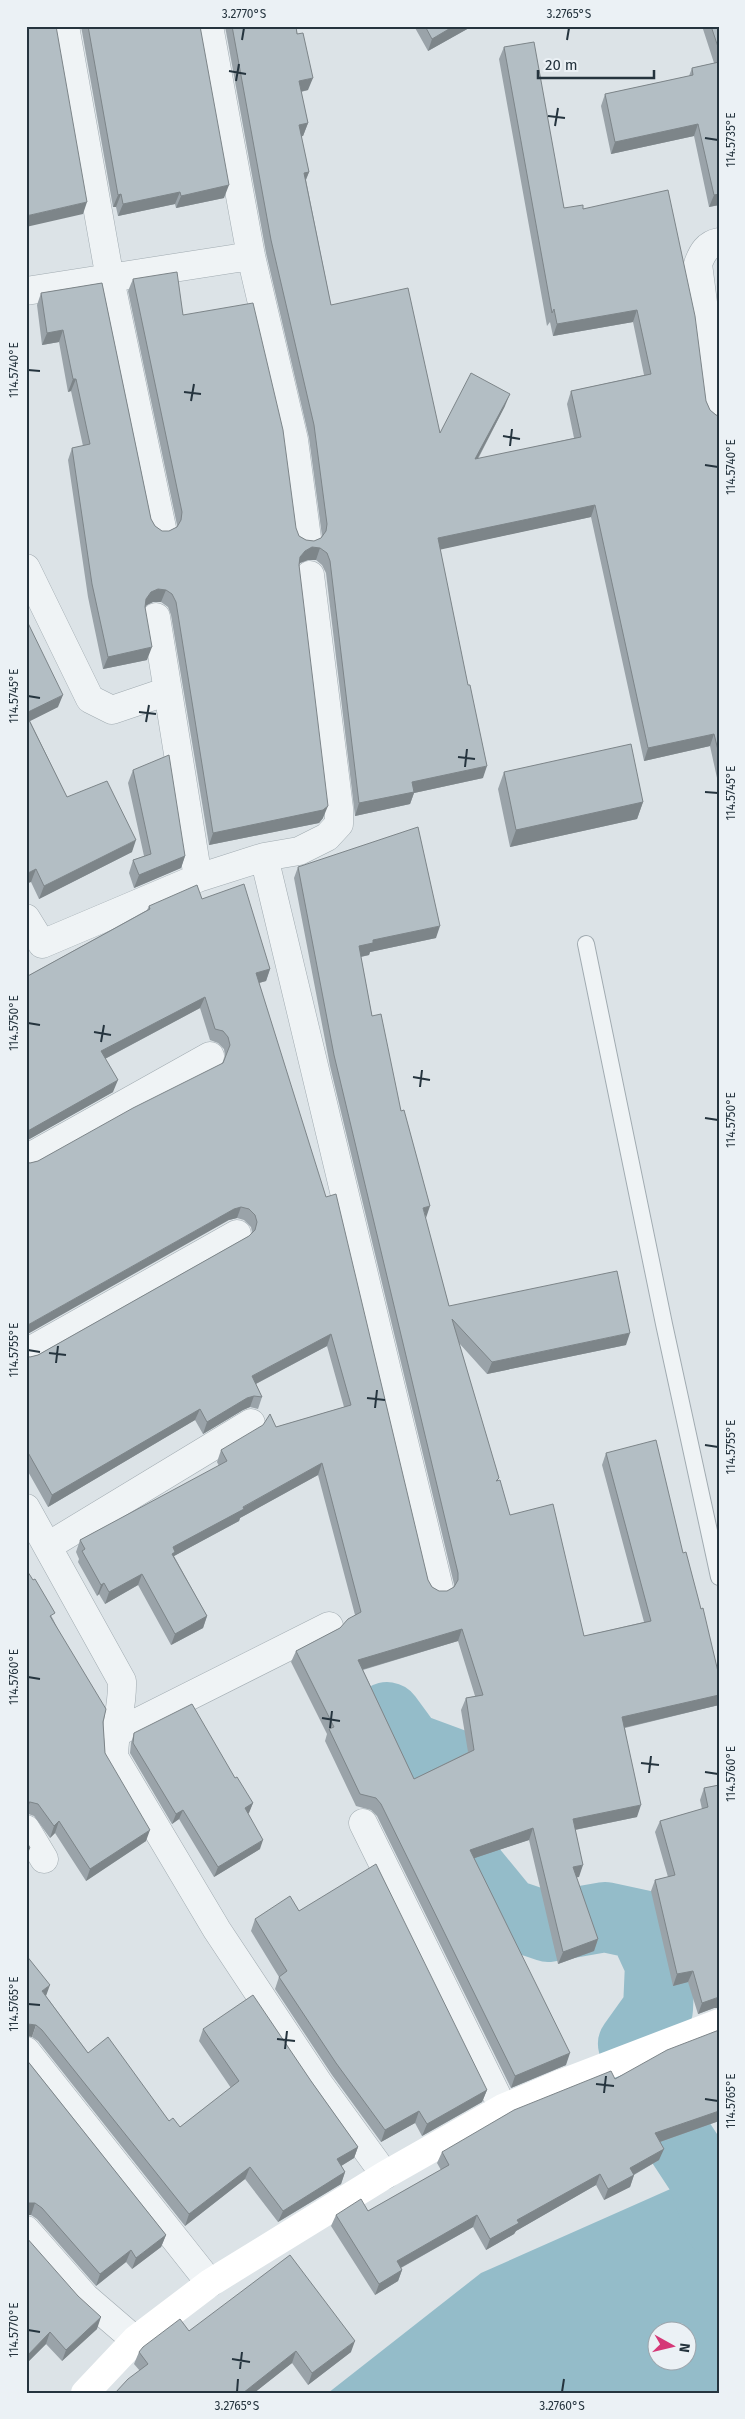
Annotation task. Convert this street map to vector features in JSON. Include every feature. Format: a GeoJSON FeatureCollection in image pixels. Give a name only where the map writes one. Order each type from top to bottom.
{"type":"FeatureCollection","features":[{"type":"Feature","properties":{"kind":"street"},"geometry":{"type":"LineString","coordinates":[[65,26],[110,279],[162,528]]}},
{"type":"Feature","properties":{"kind":"street"},"geometry":{"type":"LineString","coordinates":[[208,26],[251,256],[294,440],[307,538]]}},
{"type":"Feature","properties":{"kind":"street"},"geometry":{"type":"LineString","coordinates":[[719,242],[712,243],[702,253],[698,264],[717,411],[719,414]]}},
{"type":"Feature","properties":{"kind":"street"},"geometry":{"type":"LineString","coordinates":[[26,291],[251,256]]}},
{"type":"Feature","properties":{"kind":"street"},"geometry":{"type":"LineString","coordinates":[[26,568],[90,699],[112,710],[168,691]]}},
{"type":"Feature","properties":{"kind":"street"},"geometry":{"type":"LineString","coordinates":[[26,918],[42,944],[198,878],[264,857],[299,851],[327,837],[339,824],[339,808],[310,575]]}},
{"type":"Feature","properties":{"kind":"street"},"geometry":{"type":"LineString","coordinates":[[156,617],[198,878]]}},
{"type":"Feature","properties":{"kind":"street"},"geometry":{"type":"LineString","coordinates":[[264,857],[439,1588]]}},
{"type":"Feature","properties":{"kind":"street"},"geometry":{"type":"LineString","coordinates":[[26,1159],[210,1056]]}},
{"type":"Feature","properties":{"kind":"street"},"geometry":{"type":"LineString","coordinates":[[26,1352],[237,1234]]}},
{"type":"Feature","properties":{"kind":"street"},"geometry":{"type":"LineString","coordinates":[[48,1546],[251,1423]]}},
{"type":"Feature","properties":{"kind":"street"},"geometry":{"type":"LineString","coordinates":[[26,1508],[122,1681],[122,1697],[114,1734],[114,1757],[217,1930],[319,2084],[385,2176]]}},
{"type":"Feature","properties":{"kind":"street"},"geometry":{"type":"LineString","coordinates":[[114,1734],[329,1626]]}},
{"type":"Feature","properties":{"kind":"street"},"geometry":{"type":"LineString","coordinates":[[363,1823],[503,2108]]}},
{"type":"Feature","properties":{"kind":"street"},"geometry":{"type":"LineString","coordinates":[[26,1829],[44,1859]]}},
{"type":"Feature","properties":{"kind":"street"},"geometry":{"type":"LineString","coordinates":[[85,2393],[135,2340],[210,2283],[385,2176],[503,2108],[588,2072],[719,2023]]}},
{"type":"Feature","properties":{"kind":"street"},"geometry":{"type":"LineString","coordinates":[[26,2051],[210,2283]]}},
{"type":"Feature","properties":{"kind":"street"},"geometry":{"type":"LineString","coordinates":[[26,2230],[85,2297],[135,2340]]}},
{"type":"Feature","properties":{"kind":"lane"},"geometry":{"type":"LineString","coordinates":[[586,944],[664,1324],[719,1577]]}},
{"type":"Feature","properties":{"kind":"water"},"geometry":{"type":"Polygon","coordinates":[[[719,2171],[719,2393],[328,2393],[481,2273],[702,2175],[719,2171]]]}},
{"type":"Feature","properties":{"kind":"building"},"geometry":{"type":"Polygon","coordinates":[[[26,26],[56,26],[87,202],[26,216],[26,26]]]}},
{"type":"Feature","properties":{"kind":"building"},"geometry":{"type":"Polygon","coordinates":[[[88,26],[200,26],[229,185],[181,196],[180,192],[123,204],[121,194],[118,195],[88,26]]]}},
{"type":"Feature","properties":{"kind":"building"},"geometry":{"type":"Polygon","coordinates":[[[232,26],[296,26],[297,34],[303,33],[313,78],[299,81],[308,123],[299,125],[309,172],[304,173],[331,305],[408,288],[440,433],[471,373],[510,394],[475,459],[581,437],[571,391],[651,374],[637,310],[557,324],[554,309],[552,313],[504,47],[534,42],[564,208],[583,205],[583,209],[668,190],[695,316],[706,401],[710,410],[719,416],[719,754],[714,734],[648,748],[595,505],[438,538],[468,685],[470,685],[487,766],[412,782],[414,792],[359,803],[330,561],[327,553],[320,548],[312,547],[300,557],[299,565],[328,806],[323,810],[213,833],[176,602],[172,594],[166,590],[158,589],[151,592],[146,599],[145,607],[152,647],[108,657],[92,584],[72,448],[90,444],[76,379],[73,379],[63,330],[47,333],[41,293],[102,283],[151,519],[155,526],[162,531],[169,531],[177,527],[181,520],[182,512],[133,279],[177,272],[183,315],[253,303],[283,430],[296,528],[299,536],[306,540],[314,541],[321,538],[326,531],[327,524],[314,425],[271,240],[232,26]]]}},
{"type":"Feature","properties":{"kind":"building"},"geometry":{"type":"Polygon","coordinates":[[[425,26],[454,26],[432,39],[425,26]]]}},
{"type":"Feature","properties":{"kind":"building"},"geometry":{"type":"Polygon","coordinates":[[[711,26],[719,26],[719,50],[711,26]]]}},
{"type":"Feature","properties":{"kind":"building"},"geometry":{"type":"Polygon","coordinates":[[[719,62],[719,194],[714,195],[698,124],[615,142],[605,94],[693,75],[692,68],[719,62]]]}},
{"type":"Feature","properties":{"kind":"building"},"geometry":{"type":"Polygon","coordinates":[[[26,619],[63,695],[26,713],[26,619]]]}},
{"type":"Feature","properties":{"kind":"building"},"geometry":{"type":"Polygon","coordinates":[[[26,714],[67,797],[107,781],[136,840],[44,886],[36,869],[26,874],[26,714]]]}},
{"type":"Feature","properties":{"kind":"building"},"geometry":{"type":"Polygon","coordinates":[[[631,744],[643,802],[516,830],[504,772],[631,744]]]}},
{"type":"Feature","properties":{"kind":"building"},"geometry":{"type":"Polygon","coordinates":[[[169,755],[185,856],[139,875],[133,860],[151,854],[133,770],[169,755]]]}},
{"type":"Feature","properties":{"kind":"building"},"geometry":{"type":"Polygon","coordinates":[[[418,827],[440,926],[373,940],[373,943],[359,946],[372,1016],[381,1014],[401,1111],[404,1110],[430,1206],[423,1208],[449,1306],[617,1271],[630,1333],[492,1362],[452,1319],[499,1478],[496,1481],[500,1480],[510,1515],[553,1504],[584,1636],[651,1621],[606,1453],[656,1440],[683,1553],[686,1552],[701,1609],[703,1608],[719,1676],[719,1695],[622,1717],[641,1805],[573,1819],[583,1865],[573,1867],[598,1939],[563,1952],[533,1828],[470,1850],[570,2053],[515,2076],[381,1804],[376,1798],[360,1794],[329,1729],[334,1727],[296,1651],[340,1628],[348,1619],[361,1612],[322,1463],[243,1507],[244,1509],[173,1547],[175,1552],[172,1554],[207,1616],[175,1634],[142,1574],[109,1592],[104,1583],[101,1585],[82,1551],[85,1549],[80,1540],[227,1461],[221,1450],[263,1425],[270,1414],[276,1427],[351,1405],[331,1334],[252,1376],[262,1397],[254,1396],[247,1398],[207,1422],[200,1409],[52,1495],[26,1449],[26,1356],[38,1355],[249,1236],[255,1230],[257,1222],[255,1215],[249,1209],[241,1207],[234,1209],[26,1326],[26,1162],[38,1161],[133,1108],[223,1063],[230,1045],[228,1037],[223,1031],[215,1029],[205,997],[101,1051],[118,1080],[26,1132],[26,977],[150,909],[149,906],[197,885],[202,899],[244,884],[270,969],[256,973],[326,1197],[336,1194],[428,1580],[432,1587],[439,1591],[447,1591],[454,1587],[458,1580],[458,1573],[334,1055],[298,867],[418,827]],[[462,1629],[358,1660],[414,1779],[474,1750],[466,1698],[483,1695],[462,1629]]]}},
{"type":"Feature","properties":{"kind":"building"},"geometry":{"type":"Polygon","coordinates":[[[26,1569],[33,1580],[35,1579],[55,1613],[50,1616],[106,1709],[103,1722],[105,1753],[150,1830],[90,1869],[59,1821],[54,1826],[38,1804],[26,1803],[26,1569]]]}},
{"type":"Feature","properties":{"kind":"building"},"geometry":{"type":"Polygon","coordinates":[[[192,1704],[235,1778],[237,1777],[253,1803],[245,1808],[263,1840],[218,1867],[183,1810],[176,1814],[133,1743],[134,1733],[192,1704]]]}},
{"type":"Feature","properties":{"kind":"building"},"geometry":{"type":"Polygon","coordinates":[[[719,1785],[719,1997],[702,2003],[693,1971],[677,1974],[655,1880],[675,1875],[660,1821],[708,1807],[704,1788],[719,1785]]]}},
{"type":"Feature","properties":{"kind":"building"},"geometry":{"type":"Polygon","coordinates":[[[26,1840],[30,1848],[26,1851],[26,1840]]]}},
{"type":"Feature","properties":{"kind":"building"},"geometry":{"type":"Polygon","coordinates":[[[376,1864],[487,2090],[427,2124],[419,2111],[385,2130],[336,2063],[279,1977],[287,1971],[255,1919],[290,1896],[299,1911],[376,1864]]]}},
{"type":"Feature","properties":{"kind":"building"},"geometry":{"type":"Polygon","coordinates":[[[26,1955],[50,1985],[42,1991],[88,2053],[108,2037],[169,2121],[173,2118],[180,2127],[239,2081],[203,2029],[253,1995],[358,2147],[337,2159],[345,2172],[283,2211],[250,2167],[189,2214],[42,2030],[36,2025],[26,2025],[26,1955]]]}},
{"type":"Feature","properties":{"kind":"building"},"geometry":{"type":"Polygon","coordinates":[[[719,2030],[719,2111],[655,2133],[664,2149],[630,2168],[634,2175],[608,2189],[600,2174],[517,2220],[519,2223],[490,2239],[477,2215],[397,2261],[402,2270],[379,2284],[336,2215],[361,2199],[368,2211],[449,2165],[442,2152],[514,2110],[611,2071],[615,2079],[667,2050],[719,2030]]]}},
{"type":"Feature","properties":{"kind":"building"},"geometry":{"type":"Polygon","coordinates":[[[26,2059],[166,2235],[136,2258],[131,2250],[100,2274],[42,2208],[35,2203],[26,2204],[26,2059]]]}},
{"type":"Feature","properties":{"kind":"building"},"geometry":{"type":"Polygon","coordinates":[[[26,2237],[78,2296],[101,2317],[66,2350],[50,2332],[26,2357],[26,2237]]]}},
{"type":"Feature","properties":{"kind":"building"},"geometry":{"type":"Polygon","coordinates":[[[290,2255],[355,2341],[312,2373],[296,2351],[243,2393],[115,2393],[128,2379],[148,2364],[139,2352],[143,2347],[180,2319],[189,2331],[290,2255]]]}},
{"type":"Feature","properties":{"kind":"waterway"},"geometry":{"type":"LineString","coordinates":[[387,1717],[409,1747],[455,1764],[460,1782],[449,1809],[461,1857],[507,1913],[548,1927],[605,1917],[642,1925],[660,1964],[658,2009],[633,2044],[643,2085],[702,2175],[719,2224]]}}]}
